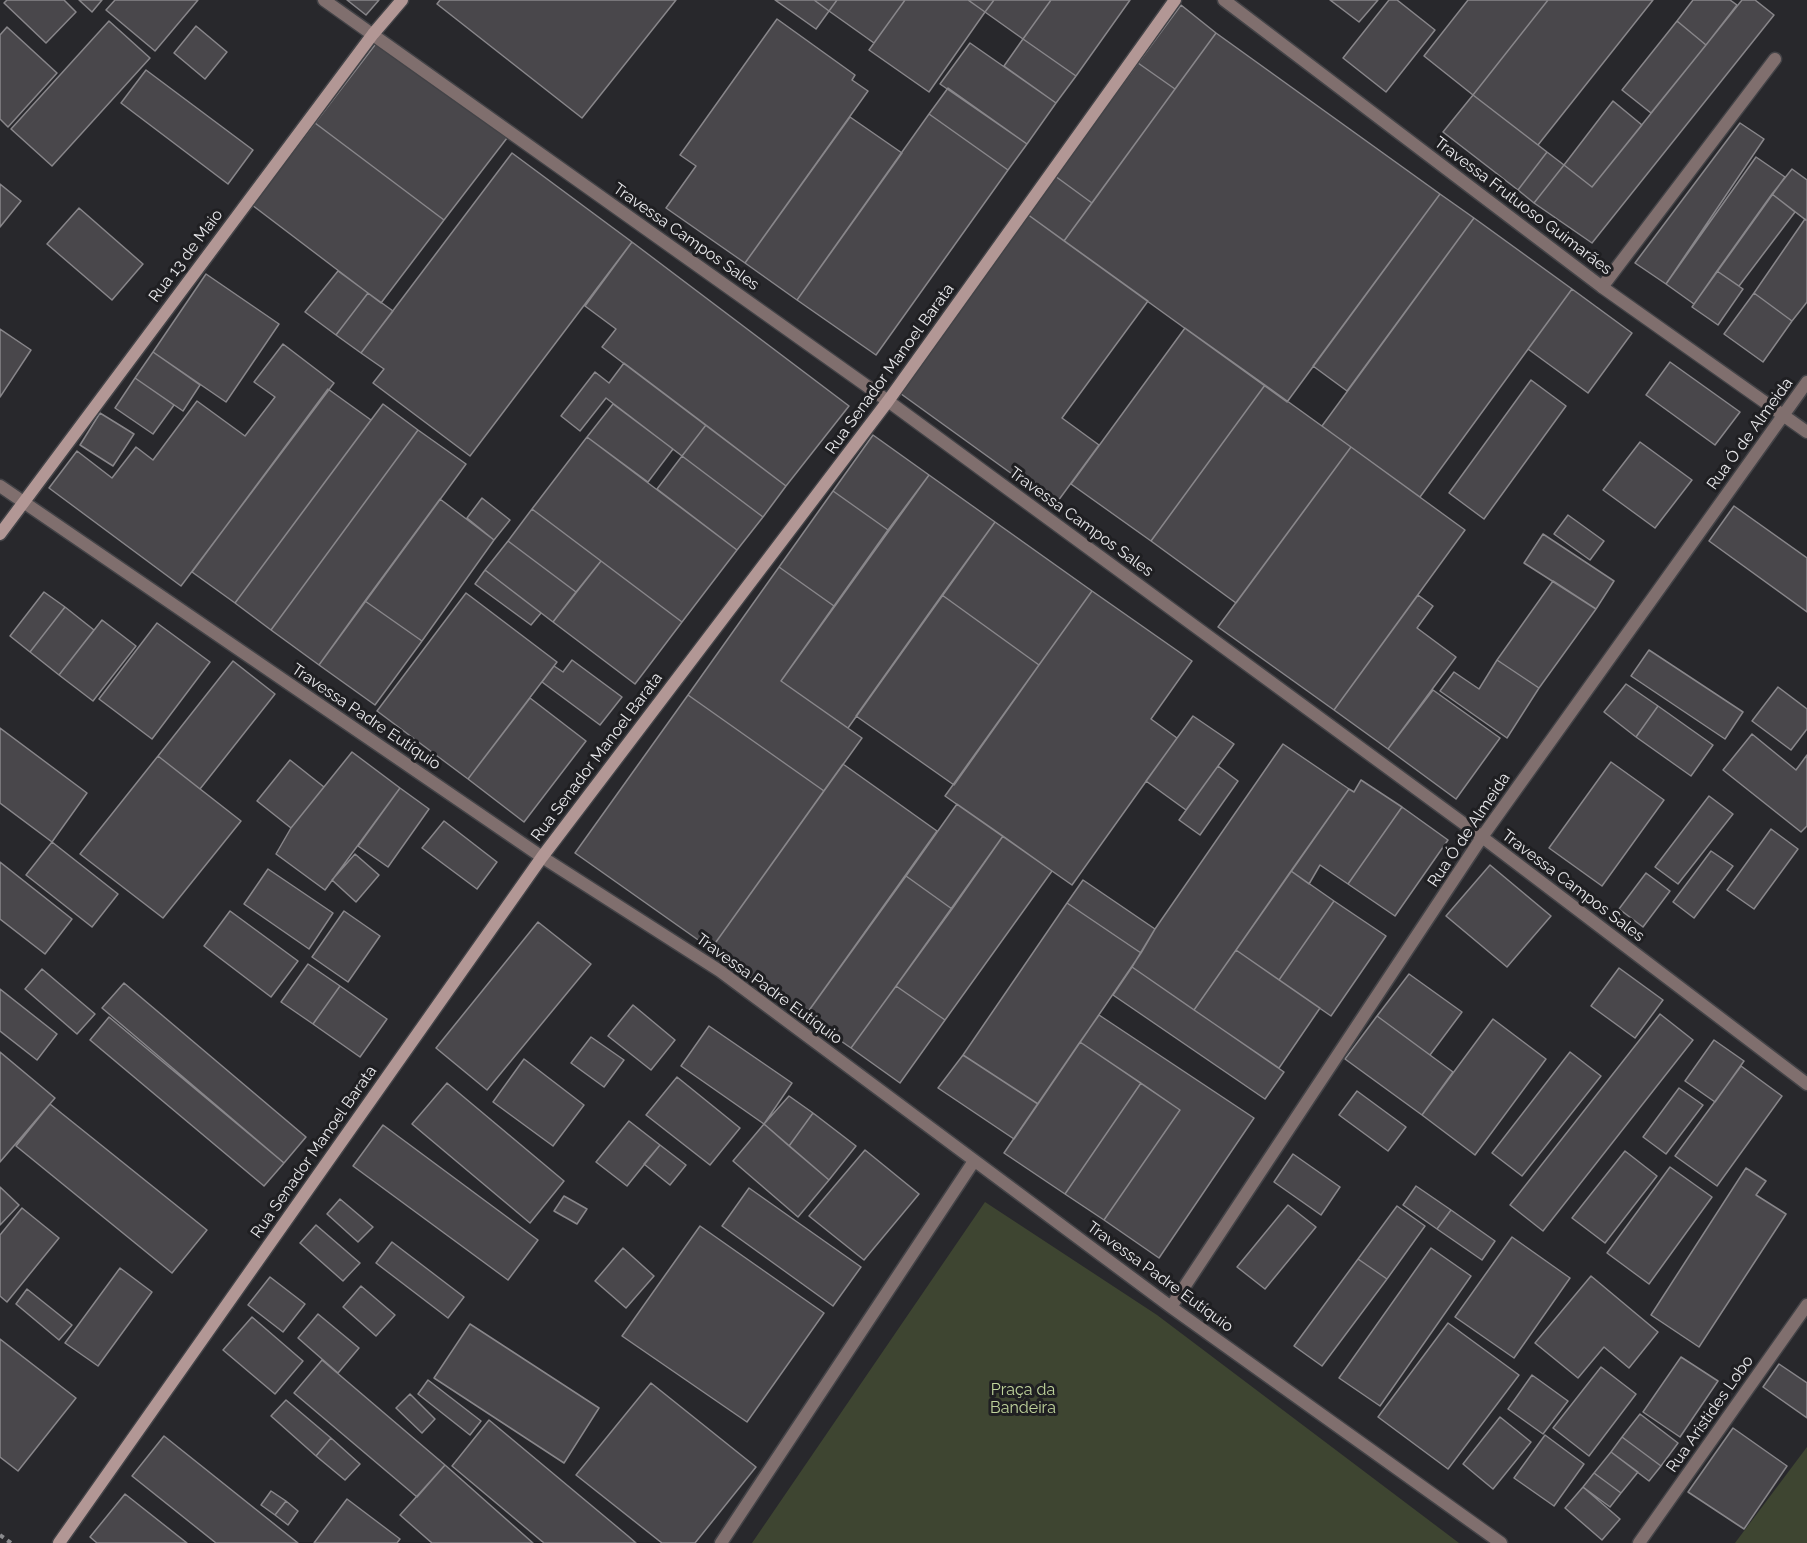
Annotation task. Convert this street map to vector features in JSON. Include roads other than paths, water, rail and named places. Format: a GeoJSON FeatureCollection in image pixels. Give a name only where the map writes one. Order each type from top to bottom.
{"type":"FeatureCollection","features":[{"type":"Feature","properties":{"kind":"street","name":"Travessa Campos Sales"},"geometry":{"type":"LineString","coordinates":[[324,0],[888,401],[1482,837],[1807,1084]]}},
{"type":"Feature","properties":{"kind":"street","name":"Rua 13 de Maio"},"geometry":{"type":"LineString","coordinates":[[0,534],[373,34],[402,0]]}},
{"type":"Feature","properties":{"kind":"street","name":"Rua Senador Manoel Barata"},"geometry":{"type":"LineString","coordinates":[[59,1543],[542,857],[888,401],[1175,0]]}},
{"type":"Feature","properties":{"kind":"street","name":"Travessa Frutuoso Guimarães"},"geometry":{"type":"LineString","coordinates":[[1224,0],[1602,287],[1807,432]]}},
{"type":"Feature","properties":{"kind":"street"},"geometry":{"type":"LineString","coordinates":[[1602,287],[1775,59]]}},
{"type":"Feature","properties":{"kind":"street","name":"Rua Ó de Almeida"},"geometry":{"type":"LineString","coordinates":[[1171,1306],[1482,837],[1807,382]]}},
{"type":"Feature","properties":{"kind":"street","name":"Travessa Padre Eutíquio"},"geometry":{"type":"LineString","coordinates":[[0,486],[22,504],[542,857],[720,971],[1171,1306],[1501,1543]]}},
{"type":"Feature","properties":{"kind":"street"},"geometry":{"type":"LineString","coordinates":[[721,1543],[974,1161]]}},
{"type":"Feature","properties":{"kind":"street","name":"Rua Aristides Lobo"},"geometry":{"type":"LineString","coordinates":[[1639,1543],[1807,1305]]}},
{"type":"Feature","properties":{"kind":"park label","name":"Praça da Bandeira"},"geometry":{"type":"Point","coordinates":[1023,1399]}}]}
